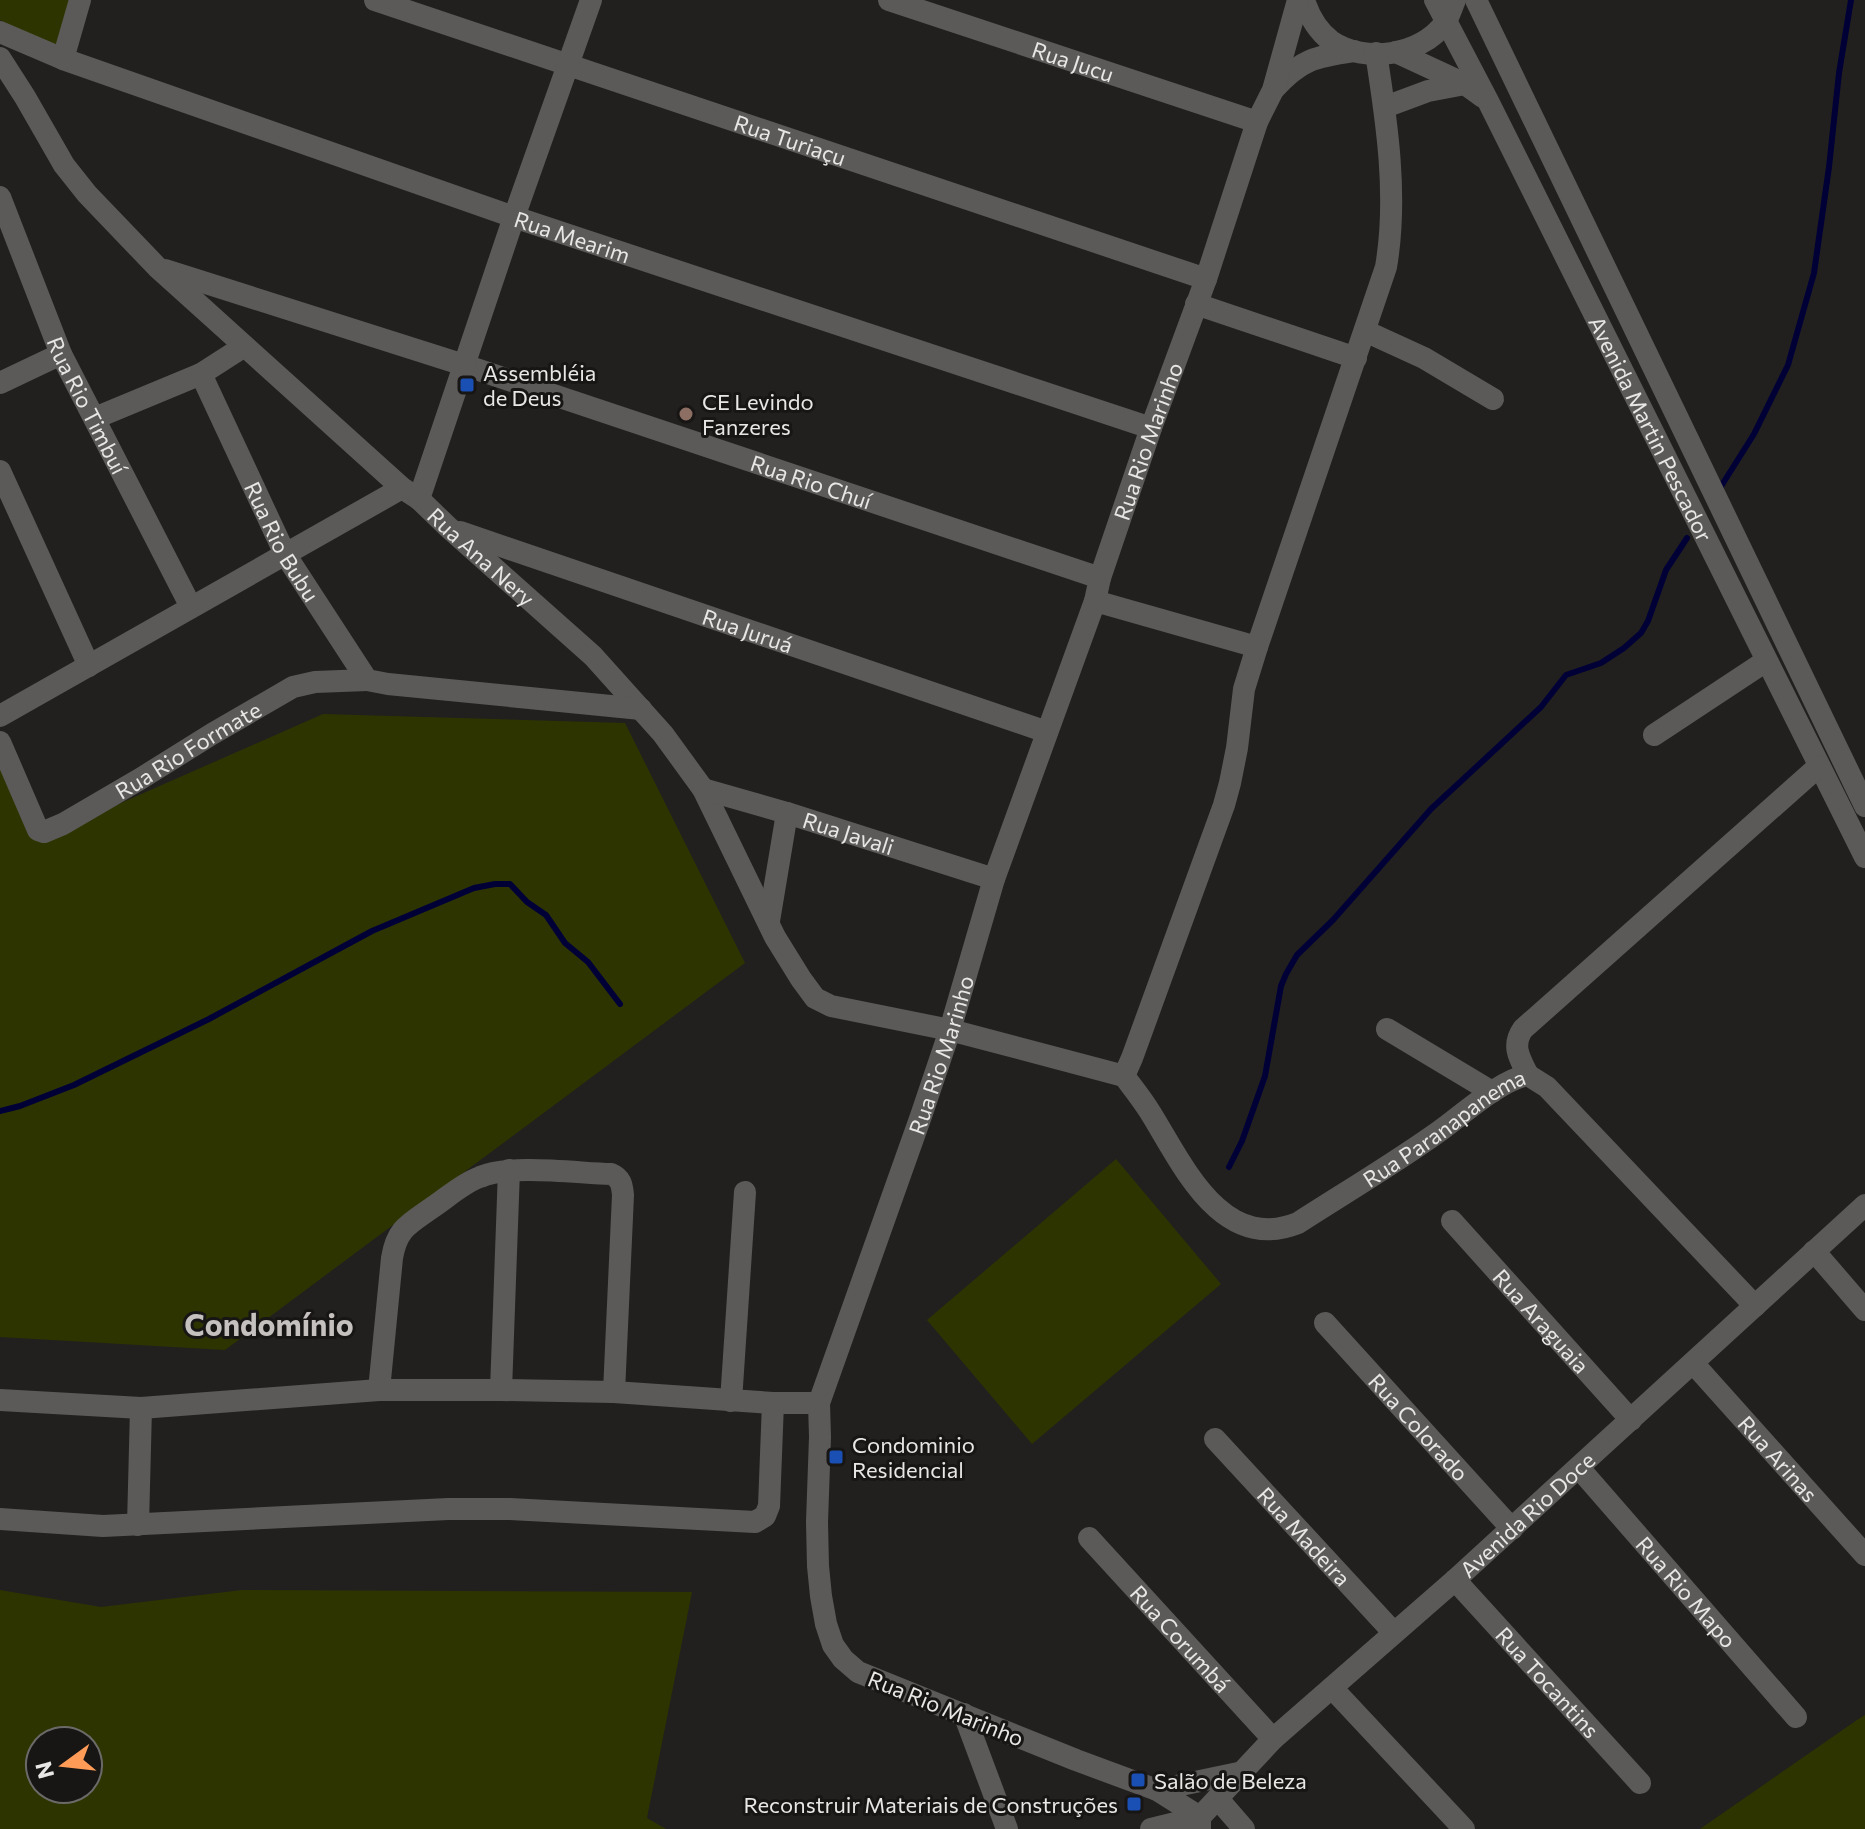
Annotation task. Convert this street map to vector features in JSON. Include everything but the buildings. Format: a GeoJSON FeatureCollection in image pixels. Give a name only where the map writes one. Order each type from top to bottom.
{"type":"FeatureCollection","features":[{"type":"Feature","properties":{"kind":"street"},"geometry":{"type":"LineString","coordinates":[[63,59],[80,0]]}},
{"type":"Feature","properties":{"kind":"street","name":"Rua Turiaçu"},"geometry":{"type":"LineString","coordinates":[[375,0],[1206,279]]}},
{"type":"Feature","properties":{"kind":"street"},"geometry":{"type":"LineString","coordinates":[[0,716],[285,554],[410,493],[464,365],[591,0]]}},
{"type":"Feature","properties":{"kind":"street","name":"Rua Jucu"},"geometry":{"type":"LineString","coordinates":[[889,0],[1257,122]]}},
{"type":"Feature","properties":{"kind":"street"},"geometry":{"type":"LineString","coordinates":[[1301,0],[1329,39],[1465,84],[1488,101]]}},
{"type":"Feature","properties":{"kind":"street","name":"Rua Rio Marinho"},"geometry":{"type":"LineString","coordinates":[[1200,1823],[1157,1790],[858,1672],[843,1659],[833,1645],[826,1624],[818,1566],[819,1403],[950,1030],[994,879],[1095,601],[1151,428],[1206,279],[1257,122],[1273,90],[1301,0]]}},
{"type":"Feature","properties":{"kind":"street","name":"Avenida Martin Pescador"},"geometry":{"type":"LineString","coordinates":[[1435,0],[1865,857]]}},
{"type":"Feature","properties":{"kind":"street"},"geometry":{"type":"LineString","coordinates":[[1445,22],[1455,0]]}},
{"type":"Feature","properties":{"kind":"street","name":"Avenida Martin Pescador"},"geometry":{"type":"LineString","coordinates":[[1476,0],[1865,806]]}},
{"type":"Feature","properties":{"kind":"street"},"geometry":{"type":"LineString","coordinates":[[1486,22],[1495,0]]}},
{"type":"Feature","properties":{"kind":"street","name":"Rua Rio Marinho"},"geometry":{"type":"LineString","coordinates":[[1273,90],[1287,75],[1318,57],[1414,47],[1445,22]]}},
{"type":"Feature","properties":{"kind":"street","name":"Rua Mearim"},"geometry":{"type":"LineString","coordinates":[[0,32],[63,59],[514,217],[1151,428]]}},
{"type":"Feature","properties":{"kind":"street"},"geometry":{"type":"LineString","coordinates":[[1124,1076],[1227,794],[1237,748],[1244,689],[1386,267],[1391,222],[1385,107],[1375,52]]}},
{"type":"Feature","properties":{"kind":"street","name":"Rua Ana Nery"},"geometry":{"type":"LineString","coordinates":[[0,58],[74,180],[157,267],[243,347],[593,656],[663,734],[703,789],[775,937],[815,998],[831,1006],[950,1030],[1124,1076]]}},
{"type":"Feature","properties":{"kind":"street"},"geometry":{"type":"LineString","coordinates":[[1385,107],[1428,91],[1465,84]]}},
{"type":"Feature","properties":{"kind":"street","name":"Rua Rio Timbuí"},"geometry":{"type":"LineString","coordinates":[[0,197],[61,354],[191,607]]}},
{"type":"Feature","properties":{"kind":"street","name":"Rua Rio Chuí"},"geometry":{"type":"LineString","coordinates":[[157,267],[464,365],[1100,578]]}},
{"type":"Feature","properties":{"kind":"street"},"geometry":{"type":"LineString","coordinates":[[1196,304],[1356,358]]}},
{"type":"Feature","properties":{"kind":"street"},"geometry":{"type":"LineString","coordinates":[[1365,331],[1437,365],[1493,399]]}},
{"type":"Feature","properties":{"kind":"street"},"geometry":{"type":"LineString","coordinates":[[95,418],[201,374],[243,347]]}},
{"type":"Feature","properties":{"kind":"street"},"geometry":{"type":"LineString","coordinates":[[0,383],[61,354]]}},
{"type":"Feature","properties":{"kind":"street","name":"Rua Rio Bubu"},"geometry":{"type":"LineString","coordinates":[[201,374],[285,554],[378,682]]}},
{"type":"Feature","properties":{"kind":"street"},"geometry":{"type":"LineString","coordinates":[[0,471],[89,666]]}},
{"type":"Feature","properties":{"kind":"street","name":"Rua Juruá"},"geometry":{"type":"LineString","coordinates":[[448,527],[1047,732]]}},
{"type":"Feature","properties":{"kind":"street"},"geometry":{"type":"LineString","coordinates":[[1095,601],[1257,647]]}},
{"type":"Feature","properties":{"kind":"street"},"geometry":{"type":"LineString","coordinates":[[1654,735],[1766,661]]}},
{"type":"Feature","properties":{"kind":"street","name":"Rua Rio Formate"},"geometry":{"type":"LineString","coordinates":[[0,742],[38,830],[44,832],[63,824],[293,687],[315,682],[378,682]]}},
{"type":"Feature","properties":{"kind":"street"},"geometry":{"type":"LineString","coordinates":[[378,682],[641,709]]}},
{"type":"Feature","properties":{"kind":"street"},"geometry":{"type":"LineString","coordinates":[[1528,1075],[1517,1055],[1519,1035],[1523,1029],[1819,766]]}},
{"type":"Feature","properties":{"kind":"street","name":"Rua Javali"},"geometry":{"type":"LineString","coordinates":[[703,789],[994,879]]}},
{"type":"Feature","properties":{"kind":"street"},"geometry":{"type":"LineString","coordinates":[[769,921],[787,813]]}},
{"type":"Feature","properties":{"kind":"street"},"geometry":{"type":"LineString","coordinates":[[1387,1029],[1492,1092]]}},
{"type":"Feature","properties":{"kind":"street","name":"Rua Paranapanema"},"geometry":{"type":"LineString","coordinates":[[1124,1076],[1149,1109],[1187,1175],[1217,1210],[1237,1222],[1272,1230],[1298,1223],[1433,1136],[1511,1079],[1528,1075],[1547,1087],[1755,1306]]}},
{"type":"Feature","properties":{"kind":"street"},"geometry":{"type":"LineString","coordinates":[[379,1390],[392,1258],[398,1234],[472,1180],[509,1170],[611,1174],[621,1182],[623,1195],[614,1392]]}},
{"type":"Feature","properties":{"kind":"street"},"geometry":{"type":"LineString","coordinates":[[501,1390],[509,1170]]}},
{"type":"Feature","properties":{"kind":"street"},"geometry":{"type":"LineString","coordinates":[[731,1401],[745,1192]]}},
{"type":"Feature","properties":{"kind":"street","name":"Avenida Rio Doce"},"geometry":{"type":"LineString","coordinates":[[1200,1823],[1273,1739],[1512,1529],[1865,1205]]}},
{"type":"Feature","properties":{"kind":"street","name":"Rua Araguaia"},"geometry":{"type":"LineString","coordinates":[[1452,1221],[1631,1420]]}},
{"type":"Feature","properties":{"kind":"street"},"geometry":{"type":"LineString","coordinates":[[1814,1251],[1865,1310]]}},
{"type":"Feature","properties":{"kind":"street","name":"Rua Colorado"},"geometry":{"type":"LineString","coordinates":[[1325,1323],[1512,1529]]}},
{"type":"Feature","properties":{"kind":"street","name":"Rua Arinas"},"geometry":{"type":"LineString","coordinates":[[1693,1363],[1865,1555]]}},
{"type":"Feature","properties":{"kind":"street"},"geometry":{"type":"LineString","coordinates":[[0,1400],[141,1408],[379,1390],[501,1390],[614,1392],[731,1401],[819,1403]]}},
{"type":"Feature","properties":{"kind":"street"},"geometry":{"type":"LineString","coordinates":[[0,1519],[103,1526],[448,1509],[581,1511],[755,1522],[765,1516],[769,1506],[773,1403]]}},
{"type":"Feature","properties":{"kind":"street"},"geometry":{"type":"LineString","coordinates":[[138,1525],[141,1408]]}},
{"type":"Feature","properties":{"kind":"street","name":"Rua Madeira"},"geometry":{"type":"LineString","coordinates":[[1215,1439],[1394,1633]]}},
{"type":"Feature","properties":{"kind":"street","name":"Rua Rio Mapo"},"geometry":{"type":"LineString","coordinates":[[1579,1468],[1796,1717]]}},
{"type":"Feature","properties":{"kind":"street","name":"Rua Corumbá"},"geometry":{"type":"LineString","coordinates":[[1089,1538],[1273,1739]]}},
{"type":"Feature","properties":{"kind":"street","name":"Rua Tocantins"},"geometry":{"type":"LineString","coordinates":[[1455,1580],[1640,1783]]}},
{"type":"Feature","properties":{"kind":"street"},"geometry":{"type":"LineString","coordinates":[[1332,1688],[1464,1829]]}},
{"type":"Feature","properties":{"kind":"street"},"geometry":{"type":"LineString","coordinates":[[964,1714],[1007,1829]]}},
{"type":"Feature","properties":{"kind":"street"},"geometry":{"type":"LineString","coordinates":[[1157,1790],[1243,1772]]}},
{"type":"Feature","properties":{"kind":"street"},"geometry":{"type":"LineString","coordinates":[[1218,1799],[1244,1829]]}},
{"type":"Feature","properties":{"kind":"street"},"geometry":{"type":"LineString","coordinates":[[1151,1829],[1200,1823]]}},
{"type":"Feature","properties":{"kind":"green space"},"geometry":{"type":"Polygon","coordinates":[[[0,0],[72,0],[59,50],[0,20],[0,0]]]}},
{"type":"Feature","properties":{"kind":"green space"},"geometry":{"type":"Polygon","coordinates":[[[323,714],[625,723],[745,963],[225,1350],[0,1337],[0,763],[37,840],[323,714]]]}},
{"type":"Feature","properties":{"kind":"green space"},"geometry":{"type":"Polygon","coordinates":[[[1116,1159],[1221,1284],[1032,1444],[927,1320],[1116,1159]]]}},
{"type":"Feature","properties":{"kind":"green space"},"geometry":{"type":"Polygon","coordinates":[[[0,1590],[101,1607],[242,1590],[692,1592],[647,1818],[666,1829],[0,1829],[0,1590]]]}},
{"type":"Feature","properties":{"kind":"green space"},"geometry":{"type":"Polygon","coordinates":[[[1865,1715],[1865,1829],[1700,1829],[1857,1720],[1865,1715]]]}},
{"type":"Feature","properties":{"kind":"waterway"},"geometry":{"type":"LineString","coordinates":[[1720,488],[1754,434],[1788,365],[1814,273],[1851,0]]}},
{"type":"Feature","properties":{"kind":"waterway"},"geometry":{"type":"LineString","coordinates":[[1229,1167],[1242,1141],[1265,1076],[1281,986],[1297,955],[1333,920],[1431,809],[1541,707],[1566,675],[1601,663],[1641,633],[1666,570],[1687,538]]}},
{"type":"Feature","properties":{"kind":"waterway"},"geometry":{"type":"LineString","coordinates":[[0,1111],[74,1085],[209,1019],[372,931],[474,888],[495,884],[510,884],[527,902],[546,915],[565,943],[588,962],[620,1004]]}},
{"type":"Feature","properties":{"kind":"place","name":"Assembléia de Deus"},"geometry":{"type":"Point","coordinates":[467,385]}},
{"type":"Feature","properties":{"kind":"place","name":"CE Levindo Fanzeres"},"geometry":{"type":"Point","coordinates":[686,414]}},
{"type":"Feature","properties":{"kind":"place","name":"Condominio Residencial"},"geometry":{"type":"Point","coordinates":[836,1457]}},
{"type":"Feature","properties":{"kind":"place","name":"Salão de Beleza"},"geometry":{"type":"Point","coordinates":[1138,1780]}},
{"type":"Feature","properties":{"kind":"place","name":"Reconstruir Materiais de Construções"},"geometry":{"type":"Point","coordinates":[1134,1804]}},
{"type":"Feature","properties":{"kind":"district","name":"Condomínio"},"geometry":{"type":"Point","coordinates":[269,1323]}}]}
